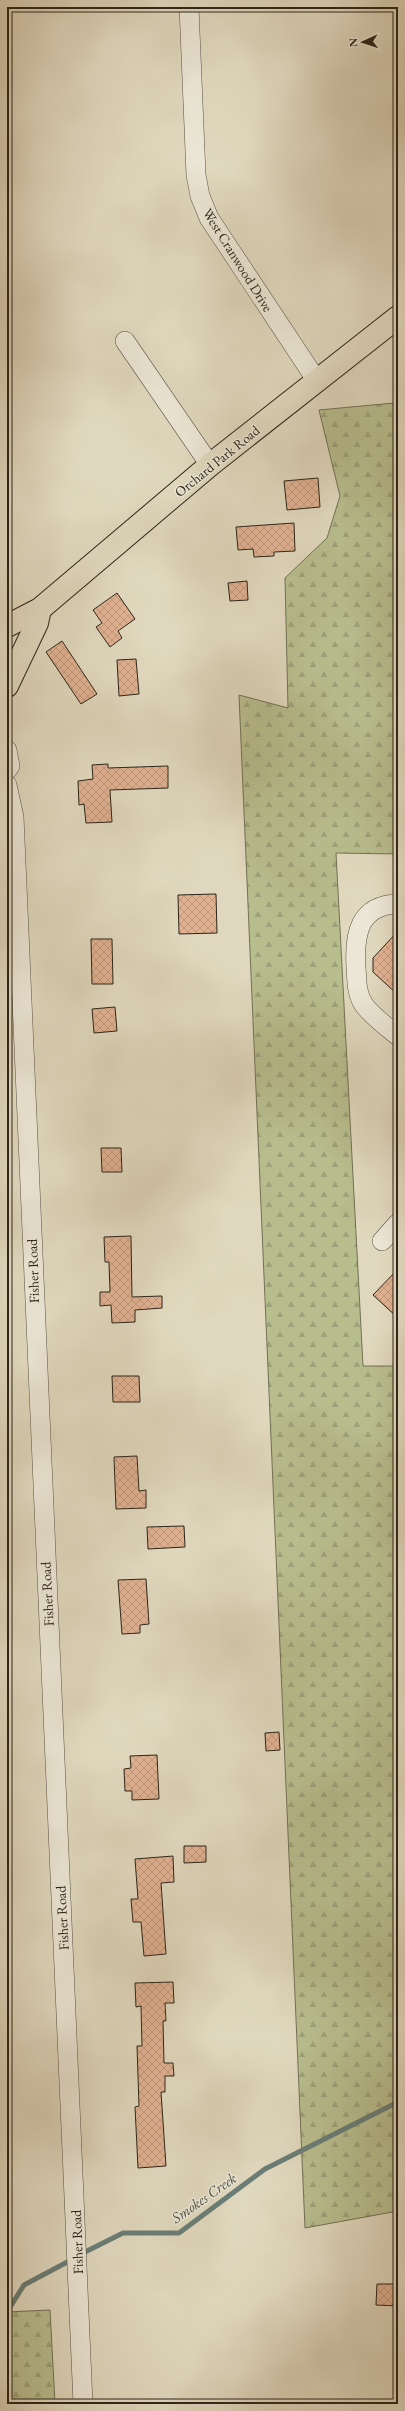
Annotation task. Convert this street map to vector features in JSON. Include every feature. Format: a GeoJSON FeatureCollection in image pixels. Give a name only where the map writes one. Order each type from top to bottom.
{"type":"FeatureCollection","features":[{"type":"Feature","properties":{"kind":"main road","name":"Orchard Park Road"},"geometry":{"type":"LineString","coordinates":[[7,626],[40,609],[210,465],[398,317]]}},
{"type":"Feature","properties":{"kind":"main road"},"geometry":{"type":"LineString","coordinates":[[7,686],[37,623],[40,609]]}},
{"type":"Feature","properties":{"kind":"street","name":"West Cranwood Drive"},"geometry":{"type":"LineString","coordinates":[[188,7],[196,175],[200,196],[208,218],[317,381]]}},
{"type":"Feature","properties":{"kind":"street"},"geometry":{"type":"LineString","coordinates":[[125,341],[210,465]]}},
{"type":"Feature","properties":{"kind":"street"},"geometry":{"type":"LineString","coordinates":[[7,750],[10,766],[7,770]]}},
{"type":"Feature","properties":{"kind":"street","name":"Fisher Road"},"geometry":{"type":"LineString","coordinates":[[7,786],[14,825],[83,2404]]}},
{"type":"Feature","properties":{"kind":"street"},"geometry":{"type":"LineString","coordinates":[[398,904],[379,906],[368,914],[360,924],[355,947],[357,991],[365,1006],[398,1036]]}},
{"type":"Feature","properties":{"kind":"street"},"geometry":{"type":"LineString","coordinates":[[382,1241],[398,1223]]}},
{"type":"Feature","properties":{"kind":"green space"},"geometry":{"type":"Polygon","coordinates":[[[394,403],[398,419],[398,854],[336,853],[363,1366],[398,1366],[398,2211],[305,2228],[239,695],[288,708],[285,578],[327,538],[340,496],[319,410],[394,403]]]}},
{"type":"Feature","properties":{"kind":"green space"},"geometry":{"type":"Polygon","coordinates":[[[50,2310],[55,2404],[7,2404],[7,2312],[50,2310]]]}},
{"type":"Feature","properties":{"kind":"building"},"geometry":{"type":"Polygon","coordinates":[[[318,478],[320,507],[287,510],[284,481],[318,478]]]}},
{"type":"Feature","properties":{"kind":"building"},"geometry":{"type":"Polygon","coordinates":[[[294,523],[295,551],[274,552],[274,556],[254,557],[253,549],[238,550],[236,527],[294,523]]]}},
{"type":"Feature","properties":{"kind":"building"},"geometry":{"type":"Polygon","coordinates":[[[247,581],[248,600],[230,601],[228,583],[247,581]]]}},
{"type":"Feature","properties":{"kind":"building"},"geometry":{"type":"Polygon","coordinates":[[[117,593],[135,619],[118,631],[122,638],[110,647],[96,627],[102,623],[93,610],[117,593]]]}},
{"type":"Feature","properties":{"kind":"building"},"geometry":{"type":"Polygon","coordinates":[[[62,641],[97,694],[81,704],[46,652],[62,641]]]}},
{"type":"Feature","properties":{"kind":"building"},"geometry":{"type":"Polygon","coordinates":[[[136,659],[139,694],[119,696],[117,660],[136,659]]]}},
{"type":"Feature","properties":{"kind":"building"},"geometry":{"type":"Polygon","coordinates":[[[108,764],[108,768],[168,766],[168,788],[110,790],[112,822],[86,823],[84,804],[79,805],[78,781],[93,779],[92,765],[108,764]]]}},
{"type":"Feature","properties":{"kind":"building"},"geometry":{"type":"Polygon","coordinates":[[[216,894],[217,933],[179,934],[178,895],[216,894]]]}},
{"type":"Feature","properties":{"kind":"building"},"geometry":{"type":"Polygon","coordinates":[[[398,931],[398,995],[373,972],[373,958],[398,931]]]}},
{"type":"Feature","properties":{"kind":"building"},"geometry":{"type":"Polygon","coordinates":[[[91,939],[112,939],[113,984],[92,984],[91,939]]]}},
{"type":"Feature","properties":{"kind":"building"},"geometry":{"type":"Polygon","coordinates":[[[115,1007],[117,1031],[94,1033],[92,1009],[115,1007]]]}},
{"type":"Feature","properties":{"kind":"building"},"geometry":{"type":"Polygon","coordinates":[[[101,1148],[121,1148],[122,1172],[102,1172],[101,1148]]]}},
{"type":"Feature","properties":{"kind":"building"},"geometry":{"type":"Polygon","coordinates":[[[131,1236],[132,1297],[162,1296],[162,1308],[135,1310],[135,1322],[112,1323],[111,1305],[100,1306],[100,1292],[110,1292],[109,1262],[105,1262],[104,1237],[131,1236]]]}},
{"type":"Feature","properties":{"kind":"building"},"geometry":{"type":"Polygon","coordinates":[[[398,1269],[398,1318],[373,1295],[398,1269]]]}},
{"type":"Feature","properties":{"kind":"building"},"geometry":{"type":"Polygon","coordinates":[[[112,1376],[139,1376],[140,1402],[113,1402],[112,1376]]]}},
{"type":"Feature","properties":{"kind":"building"},"geometry":{"type":"Polygon","coordinates":[[[137,1456],[139,1491],[146,1490],[146,1508],[116,1509],[114,1457],[137,1456]]]}},
{"type":"Feature","properties":{"kind":"building"},"geometry":{"type":"Polygon","coordinates":[[[184,1526],[185,1547],[148,1549],[147,1527],[184,1526]]]}},
{"type":"Feature","properties":{"kind":"building"},"geometry":{"type":"Polygon","coordinates":[[[146,1579],[149,1624],[140,1625],[140,1633],[122,1634],[118,1580],[146,1579]]]}},
{"type":"Feature","properties":{"kind":"building"},"geometry":{"type":"Polygon","coordinates":[[[279,1732],[280,1750],[266,1751],[265,1733],[279,1732]]]}},
{"type":"Feature","properties":{"kind":"building"},"geometry":{"type":"Polygon","coordinates":[[[157,1755],[159,1799],[132,1800],[132,1791],[125,1791],[124,1769],[131,1768],[130,1756],[157,1755]]]}},
{"type":"Feature","properties":{"kind":"building"},"geometry":{"type":"Polygon","coordinates":[[[184,1846],[206,1846],[206,1862],[184,1863],[184,1846]]]}},
{"type":"Feature","properties":{"kind":"building"},"geometry":{"type":"Polygon","coordinates":[[[173,1856],[174,1882],[161,1883],[166,1954],[144,1956],[141,1922],[133,1922],[131,1899],[138,1899],[135,1859],[173,1856]]]}},
{"type":"Feature","properties":{"kind":"building"},"geometry":{"type":"Polygon","coordinates":[[[173,1982],[174,2003],[165,2003],[166,2021],[163,2021],[164,2063],[173,2063],[174,2076],[165,2076],[165,2092],[161,2092],[166,2166],[138,2168],[135,2107],[139,2106],[137,2046],[142,2046],[141,2006],[136,2007],[135,1983],[173,1982]]]}},
{"type":"Feature","properties":{"kind":"building"},"geometry":{"type":"Polygon","coordinates":[[[377,2284],[398,2284],[398,2306],[376,2305],[377,2284]]]}},
{"type":"Feature","properties":{"kind":"waterway","name":"Smokes Creek"},"geometry":{"type":"LineString","coordinates":[[81,2254],[123,2233],[179,2233],[265,2169],[398,2102]]}},
{"type":"Feature","properties":{"kind":"waterway","name":"Smokes Creek"},"geometry":{"type":"LineString","coordinates":[[7,2312],[24,2285],[73,2259]]}},
{"type":"Feature","properties":{"kind":"waterway","name":"Smokes Creek"},"geometry":{"type":"LineString","coordinates":[[7,2401],[16,2404]]}}]}
